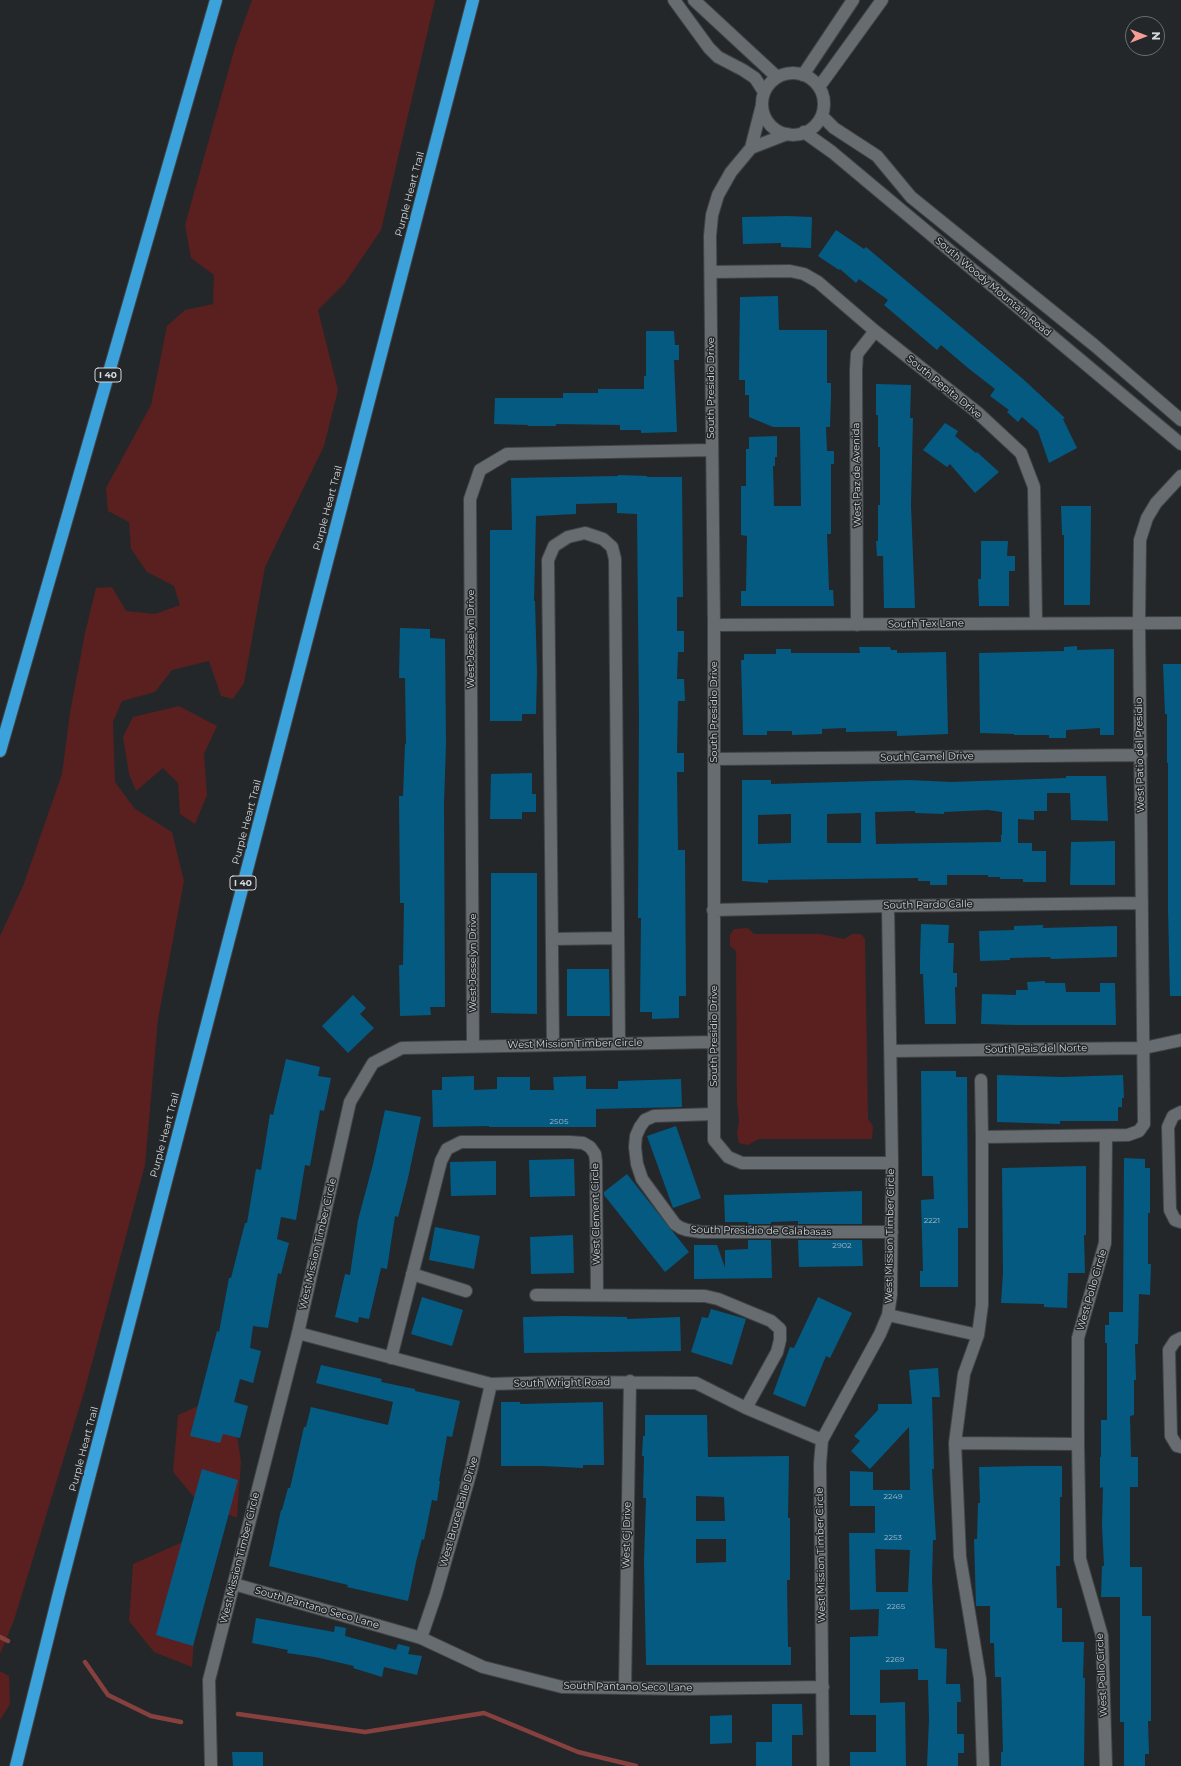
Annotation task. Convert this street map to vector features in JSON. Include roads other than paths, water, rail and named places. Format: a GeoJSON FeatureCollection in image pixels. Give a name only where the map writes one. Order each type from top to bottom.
{"type":"FeatureCollection","features":[{"type":"Feature","properties":{"kind":"highway","name":"I 40"},"geometry":{"type":"LineString","coordinates":[[0,751],[216,0]]}},
{"type":"Feature","properties":{"kind":"highway","name":"Purple Heart Trail"},"geometry":{"type":"LineString","coordinates":[[16,1766],[61,1586],[473,0]]}},
{"type":"Feature","properties":{"kind":"street"},"geometry":{"type":"LineString","coordinates":[[674,0],[709,48],[718,57],[755,78],[764,92]]}},
{"type":"Feature","properties":{"kind":"street"},"geometry":{"type":"LineString","coordinates":[[694,0],[777,77]]}},
{"type":"Feature","properties":{"kind":"street"},"geometry":{"type":"LineString","coordinates":[[803,75],[853,0]]}},
{"type":"Feature","properties":{"kind":"street"},"geometry":{"type":"LineString","coordinates":[[819,87],[882,0]]}},
{"type":"Feature","properties":{"kind":"street"},"geometry":{"type":"LineString","coordinates":[[751,148],[764,92],[771,81],[777,77],[793,73],[803,75],[812,79],[819,87],[823,97],[822,116],[813,127],[804,132],[787,134],[778,131],[770,124],[765,116],[762,105]]}},
{"type":"Feature","properties":{"kind":"street","name":"South Woody Mountain Road"},"geometry":{"type":"LineString","coordinates":[[822,116],[834,128],[877,156],[911,197],[1088,340],[1181,420]]}},
{"type":"Feature","properties":{"kind":"street","name":"South Woody Mountain Road"},"geometry":{"type":"LineString","coordinates":[[804,132],[832,152],[1181,444]]}},
{"type":"Feature","properties":{"kind":"street","name":"South Presidio Drive"},"geometry":{"type":"LineString","coordinates":[[787,134],[751,148],[731,172],[718,195],[712,215],[710,229],[711,450],[714,625],[714,1140],[728,1157],[742,1163],[892,1163]]}},
{"type":"Feature","properties":{"kind":"street","name":"South Pepita Drive"},"geometry":{"type":"LineString","coordinates":[[710,272],[790,271],[804,274],[818,282],[875,331],[978,413],[1021,453],[1034,488],[1036,623]]}},
{"type":"Feature","properties":{"kind":"street","name":"West Paz de Avenida"},"geometry":{"type":"LineString","coordinates":[[857,625],[856,370],[857,354],[875,331]]}},
{"type":"Feature","properties":{"kind":"street","name":"West Josselyn Drive"},"geometry":{"type":"LineString","coordinates":[[473,1046],[470,499],[480,470],[507,454],[711,450]]}},
{"type":"Feature","properties":{"kind":"street","name":"West Patio del Presidio"},"geometry":{"type":"LineString","coordinates":[[1144,1048],[1139,623],[1140,540],[1146,518],[1156,503],[1181,476]]}},
{"type":"Feature","properties":{"kind":"street"},"geometry":{"type":"LineString","coordinates":[[553,1044],[548,560],[554,546],[568,536],[586,532],[603,540],[612,547],[615,559],[619,1044]]}},
{"type":"Feature","properties":{"kind":"street","name":"South Tex Lane"},"geometry":{"type":"LineString","coordinates":[[714,625],[1181,623]]}},
{"type":"Feature","properties":{"kind":"street","name":"South Camel Drive"},"geometry":{"type":"LineString","coordinates":[[714,759],[1141,755]]}},
{"type":"Feature","properties":{"kind":"street","name":"South Pardo Calle"},"geometry":{"type":"LineString","coordinates":[[713,910],[1142,903]]}},
{"type":"Feature","properties":{"kind":"street","name":"West Mission Timber Circle"},"geometry":{"type":"LineString","coordinates":[[823,1766],[820,1464],[822,1440],[880,1334],[888,1315],[890,1295],[892,1163],[888,906]]}},
{"type":"Feature","properties":{"kind":"street"},"geometry":{"type":"LineString","coordinates":[[552,939],[618,938]]}},
{"type":"Feature","properties":{"kind":"street","name":"South Pais del Norte"},"geometry":{"type":"LineString","coordinates":[[891,1051],[1144,1048],[1181,1040]]}},
{"type":"Feature","properties":{"kind":"street","name":"West Mission Timber Circle"},"geometry":{"type":"LineString","coordinates":[[211,1766],[210,1680],[298,1333],[350,1102],[373,1063],[402,1048],[714,1042]]}},
{"type":"Feature","properties":{"kind":"street"},"geometry":{"type":"LineString","coordinates":[[982,1137],[1128,1136],[1139,1132],[1144,1124],[1144,1048]]}},
{"type":"Feature","properties":{"kind":"street"},"geometry":{"type":"LineString","coordinates":[[981,1080],[982,1305],[978,1334],[964,1374],[955,1443],[960,1557],[980,1679],[983,1766]]}},
{"type":"Feature","properties":{"kind":"street"},"geometry":{"type":"LineString","coordinates":[[1181,1112],[1173,1116],[1168,1127],[1170,1210],[1175,1220],[1181,1222]]}},
{"type":"Feature","properties":{"kind":"street","name":"South Presidio de Calabasas"},"geometry":{"type":"LineString","coordinates":[[714,1114],[654,1116],[646,1120],[640,1127],[636,1136],[635,1147],[637,1164],[642,1179],[675,1224],[681,1228],[701,1232],[892,1232]]}},
{"type":"Feature","properties":{"kind":"street","name":"West Pollo Circle"},"geometry":{"type":"LineString","coordinates":[[1106,1136],[1105,1243],[1078,1338],[1080,1559],[1102,1636],[1106,1766]]}},
{"type":"Feature","properties":{"kind":"street","name":"West Clement Circle"},"geometry":{"type":"LineString","coordinates":[[391,1358],[441,1161],[447,1149],[461,1142],[583,1143],[590,1147],[595,1154],[596,1162],[597,1295]]}},
{"type":"Feature","properties":{"kind":"street"},"geometry":{"type":"LineString","coordinates":[[412,1274],[466,1291]]}},
{"type":"Feature","properties":{"kind":"street"},"geometry":{"type":"LineString","coordinates":[[536,1295],[705,1296],[718,1298],[770,1320],[780,1329],[780,1340],[777,1352],[746,1408]]}},
{"type":"Feature","properties":{"kind":"street"},"geometry":{"type":"LineString","coordinates":[[888,1315],[978,1334]]}},
{"type":"Feature","properties":{"kind":"street","name":"South Wright Road"},"geometry":{"type":"LineString","coordinates":[[298,1333],[491,1384],[630,1382],[696,1383],[746,1408],[822,1440]]}},
{"type":"Feature","properties":{"kind":"street"},"geometry":{"type":"LineString","coordinates":[[1181,1338],[1175,1341],[1169,1350],[1170,1436],[1177,1446],[1181,1447]]}},
{"type":"Feature","properties":{"kind":"street","name":"West Cj Drive"},"geometry":{"type":"LineString","coordinates":[[624,1688],[630,1382]]}},
{"type":"Feature","properties":{"kind":"street","name":"West Bruce Balle Drive"},"geometry":{"type":"LineString","coordinates":[[421,1638],[436,1594],[471,1471],[491,1384]]}},
{"type":"Feature","properties":{"kind":"street"},"geometry":{"type":"LineString","coordinates":[[955,1443],[1078,1444]]}},
{"type":"Feature","properties":{"kind":"street","name":"South Pantano Seco Lane"},"geometry":{"type":"LineString","coordinates":[[234,1584],[421,1638],[483,1667],[562,1687],[823,1687]]}},
{"type":"Feature","properties":{"kind":"waterway"},"geometry":{"type":"LineString","coordinates":[[0,1637],[8,1641]]}},
{"type":"Feature","properties":{"kind":"waterway"},"geometry":{"type":"LineString","coordinates":[[85,1662],[108,1695],[151,1716],[181,1722]]}},
{"type":"Feature","properties":{"kind":"waterway"},"geometry":{"type":"LineString","coordinates":[[238,1714],[365,1732],[484,1713],[578,1752],[636,1766]]}}]}
